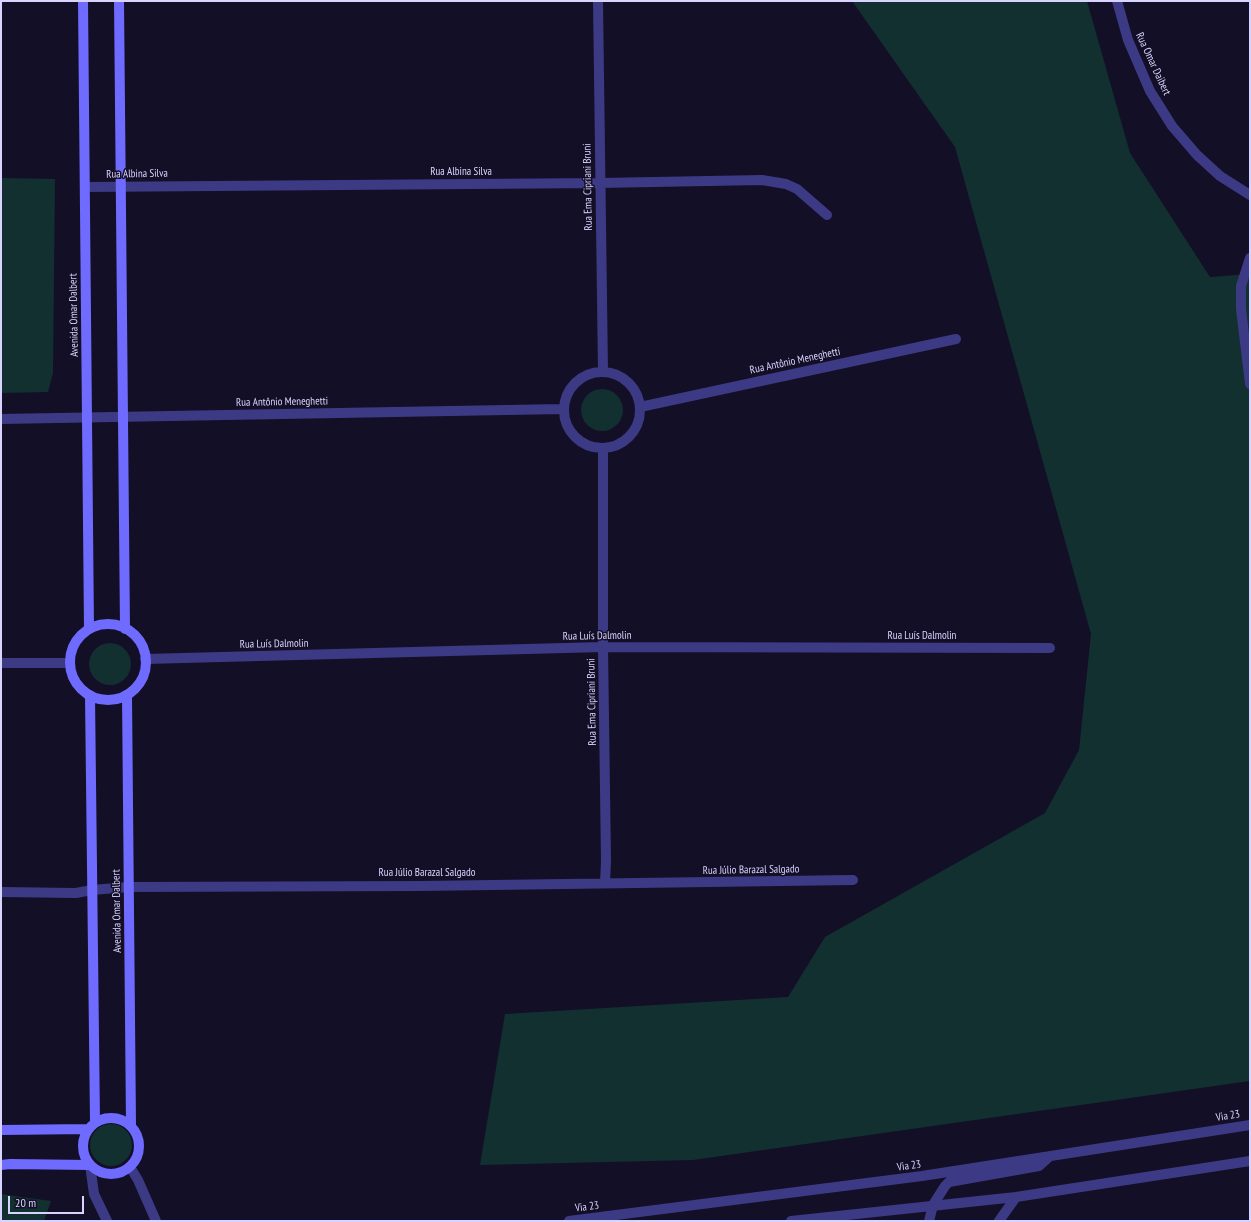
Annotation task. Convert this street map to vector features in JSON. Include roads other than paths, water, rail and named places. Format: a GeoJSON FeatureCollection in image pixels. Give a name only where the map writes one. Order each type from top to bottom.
{"type":"FeatureCollection","features":[{"type":"Feature","properties":{"kind":"street","name":"Avenida Omar Dalbert"},"geometry":{"type":"LineString","coordinates":[[83,1],[89,629]]}},
{"type":"Feature","properties":{"kind":"street"},"geometry":{"type":"LineString","coordinates":[[119,1],[126,629]]}},
{"type":"Feature","properties":{"kind":"street","name":"Rua Ema Cipriani Bruni"},"geometry":{"type":"LineString","coordinates":[[598,1],[603,372]]}},
{"type":"Feature","properties":{"kind":"street","name":"Rua Omar Daibert"},"geometry":{"type":"LineString","coordinates":[[1117,1],[1128,40],[1144,79],[1172,126],[1197,155],[1220,176],[1250,195]]}},
{"type":"Feature","properties":{"kind":"street","name":"Rua Albina Silva"},"geometry":{"type":"LineString","coordinates":[[85,186],[600,183],[762,180],[786,184],[797,189],[826,216]]}},
{"type":"Feature","properties":{"kind":"street"},"geometry":{"type":"LineString","coordinates":[[1250,258],[1241,286],[1241,309],[1250,384]]}},
{"type":"Feature","properties":{"kind":"street","name":"Rua Antônio Meneghetti"},"geometry":{"type":"LineString","coordinates":[[640,407],[956,339]]}},
{"type":"Feature","properties":{"kind":"street"},"geometry":{"type":"LineString","coordinates":[[603,372],[616,375],[628,383],[636,394],[640,407],[638,422],[630,436],[618,445],[604,449],[588,446],[574,438],[566,424],[563,408],[567,394],[576,382],[588,374],[603,372]]}},
{"type":"Feature","properties":{"kind":"street","name":"Rua Antônio Meneghetti"},"geometry":{"type":"LineString","coordinates":[[1,419],[563,408]]}},
{"type":"Feature","properties":{"kind":"street","name":"Rua Ema Cipriani Bruni"},"geometry":{"type":"LineString","coordinates":[[604,449],[603,647],[605,883]]}},
{"type":"Feature","properties":{"kind":"street"},"geometry":{"type":"LineString","coordinates":[[107,624],[126,629],[139,641],[143,650],[145,670],[141,680],[135,689],[127,696],[108,701],[90,696],[82,690],[72,673],[70,663],[71,653],[75,644],[89,629],[98,626],[107,624]]}},
{"type":"Feature","properties":{"kind":"street","name":"Rua Luís Dalmolin"},"geometry":{"type":"LineString","coordinates":[[145,659],[603,647],[1050,648]]}},
{"type":"Feature","properties":{"kind":"street"},"geometry":{"type":"LineString","coordinates":[[1,663],[70,663]]}},
{"type":"Feature","properties":{"kind":"street"},"geometry":{"type":"LineString","coordinates":[[90,696],[92,890],[91,1126]]}},
{"type":"Feature","properties":{"kind":"street","name":"Avenida Omar Dalbert"},"geometry":{"type":"LineString","coordinates":[[127,696],[131,1125]]}},
{"type":"Feature","properties":{"kind":"street","name":"Rua Júlio Barazal Salgado"},"geometry":{"type":"LineString","coordinates":[[1,892],[76,893],[128,887],[853,880]]}},
{"type":"Feature","properties":{"kind":"street"},"geometry":{"type":"LineString","coordinates":[[114,1117],[131,1125],[137,1133],[139,1151],[136,1160],[130,1167],[123,1172],[106,1174],[97,1171],[90,1165],[85,1157],[82,1147],[84,1138],[91,1126],[104,1118],[114,1117]]}},
{"type":"Feature","properties":{"kind":"street","name":"Via 23"},"geometry":{"type":"LineString","coordinates":[[569,1221],[922,1176],[1250,1125]]}},
{"type":"Feature","properties":{"kind":"street"},"geometry":{"type":"LineString","coordinates":[[1,1130],[91,1126]]}},
{"type":"Feature","properties":{"kind":"street"},"geometry":{"type":"LineString","coordinates":[[929,1221],[933,1205],[949,1182],[1039,1166],[1050,1156]]}},
{"type":"Feature","properties":{"kind":"street"},"geometry":{"type":"LineString","coordinates":[[791,1221],[1016,1197],[1250,1161]]}},
{"type":"Feature","properties":{"kind":"street"},"geometry":{"type":"LineString","coordinates":[[1,1165],[90,1165]]}},
{"type":"Feature","properties":{"kind":"street"},"geometry":{"type":"LineString","coordinates":[[90,1165],[94,1194],[107,1221]]}},
{"type":"Feature","properties":{"kind":"street"},"geometry":{"type":"LineString","coordinates":[[130,1167],[138,1180],[156,1221]]}},
{"type":"Feature","properties":{"kind":"street"},"geometry":{"type":"LineString","coordinates":[[999,1221],[1016,1197]]}},
{"type":"Feature","properties":{"kind":"street"},"geometry":{"type":"LineString","coordinates":[[815,1218],[835,1221]]}}]}
